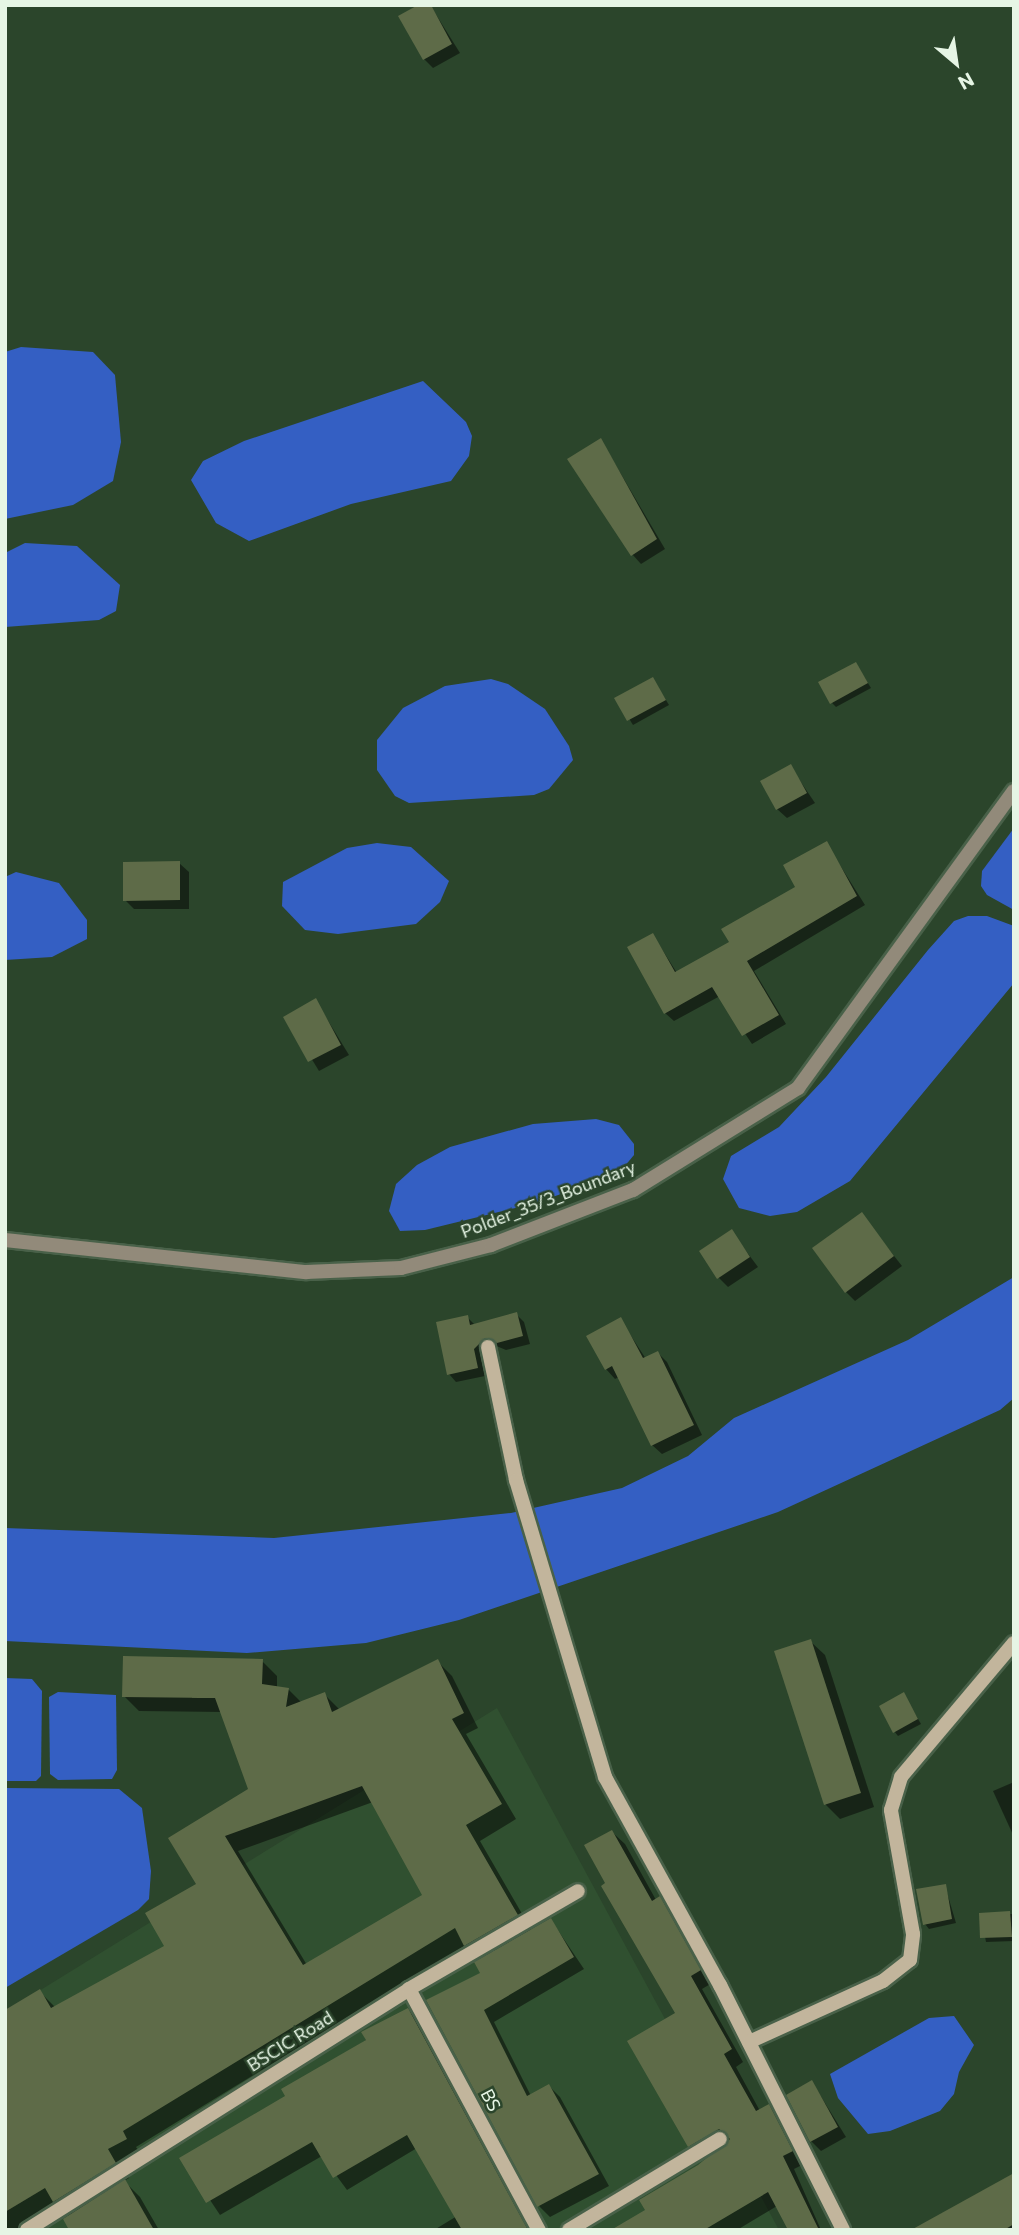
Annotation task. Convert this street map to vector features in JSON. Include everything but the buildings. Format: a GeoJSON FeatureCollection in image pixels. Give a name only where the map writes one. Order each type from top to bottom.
{"type":"FeatureCollection","features":[{"type":"Feature","properties":{"kind":"street","name":"Polder_35/3_Boundary"},"geometry":{"type":"LineString","coordinates":[[5,1240],[306,1272],[401,1268],[491,1245],[633,1190],[798,1088],[1014,791]]}},
{"type":"Feature","properties":{"kind":"street"},"geometry":{"type":"LineString","coordinates":[[488,1347],[516,1480],[571,1671],[605,1777],[749,2042],[843,2230]]}},
{"type":"Feature","properties":{"kind":"street"},"geometry":{"type":"LineString","coordinates":[[749,2042],[883,1981],[910,1960],[914,1934],[891,1810],[901,1777],[1014,1643]]}},
{"type":"Feature","properties":{"kind":"street","name":"BSCIC Road"},"geometry":{"type":"LineString","coordinates":[[27,2230],[409,1989],[578,1891]]}},
{"type":"Feature","properties":{"kind":"street","name":"BS"},"geometry":{"type":"LineString","coordinates":[[409,1989],[539,2230]]}},
{"type":"Feature","properties":{"kind":"street"},"geometry":{"type":"LineString","coordinates":[[569,2230],[720,2139]]}},
{"type":"Feature","properties":{"kind":"shaded area"},"geometry":{"type":"Polygon","coordinates":[[[497,1708],[779,2230],[5,2230],[5,2012],[497,1708]]]}},
{"type":"Feature","properties":{"kind":"water"},"geometry":{"type":"Polygon","coordinates":[[[21,347],[93,352],[115,375],[121,442],[113,481],[73,505],[5,519],[5,352],[21,347]]]}},
{"type":"Feature","properties":{"kind":"water"},"geometry":{"type":"Polygon","coordinates":[[[423,381],[466,422],[472,436],[469,456],[451,481],[351,504],[249,541],[216,523],[191,480],[203,461],[244,441],[423,381]]]}},
{"type":"Feature","properties":{"kind":"water"},"geometry":{"type":"Polygon","coordinates":[[[25,543],[77,546],[120,585],[116,611],[99,620],[5,627],[5,553],[25,543]]]}},
{"type":"Feature","properties":{"kind":"water"},"geometry":{"type":"Polygon","coordinates":[[[491,679],[508,684],[545,709],[569,746],[573,760],[549,789],[534,795],[409,803],[395,796],[377,770],[377,740],[403,708],[445,686],[491,679]]]}},
{"type":"Feature","properties":{"kind":"water"},"geometry":{"type":"Polygon","coordinates":[[[1014,828],[1014,910],[987,895],[981,886],[982,871],[1014,828]]]}},
{"type":"Feature","properties":{"kind":"water"},"geometry":{"type":"Polygon","coordinates":[[[377,843],[411,847],[449,881],[440,902],[416,924],[338,934],[305,930],[282,906],[283,882],[347,848],[377,843]]]}},
{"type":"Feature","properties":{"kind":"water"},"geometry":{"type":"Polygon","coordinates":[[[16,872],[59,883],[87,920],[87,939],[52,957],[5,960],[5,877],[16,872]]]}},
{"type":"Feature","properties":{"kind":"water"},"geometry":{"type":"Polygon","coordinates":[[[968,916],[987,916],[1014,926],[1014,983],[850,1181],[797,1212],[770,1216],[739,1208],[723,1179],[731,1156],[779,1127],[826,1077],[928,950],[954,921],[968,916]]]}},
{"type":"Feature","properties":{"kind":"water"},"geometry":{"type":"Polygon","coordinates":[[[596,1119],[619,1125],[634,1144],[634,1155],[619,1173],[536,1203],[425,1230],[400,1231],[389,1211],[396,1184],[417,1165],[450,1147],[533,1124],[596,1119]]]}},
{"type":"Feature","properties":{"kind":"water"},"geometry":{"type":"Polygon","coordinates":[[[1014,1277],[1014,1398],[1000,1410],[778,1512],[459,1620],[366,1643],[247,1653],[5,1641],[5,1528],[274,1538],[511,1513],[622,1488],[688,1456],[734,1418],[908,1340],[1014,1277]]]}},
{"type":"Feature","properties":{"kind":"water"},"geometry":{"type":"Polygon","coordinates":[[[5,1678],[32,1679],[42,1691],[41,1776],[36,1781],[5,1781],[5,1678]]]}},
{"type":"Feature","properties":{"kind":"water"},"geometry":{"type":"Polygon","coordinates":[[[58,1692],[116,1695],[117,1770],[112,1779],[58,1780],[50,1774],[49,1697],[58,1692]]]}},
{"type":"Feature","properties":{"kind":"water"},"geometry":{"type":"Polygon","coordinates":[[[5,1788],[119,1789],[142,1808],[151,1871],[149,1899],[138,1910],[5,1988],[5,1788]]]}},
{"type":"Feature","properties":{"kind":"water"},"geometry":{"type":"Polygon","coordinates":[[[954,2016],[974,2045],[959,2072],[954,2094],[940,2111],[890,2131],[868,2134],[838,2098],[830,2074],[929,2018],[954,2016]]]}}]}
